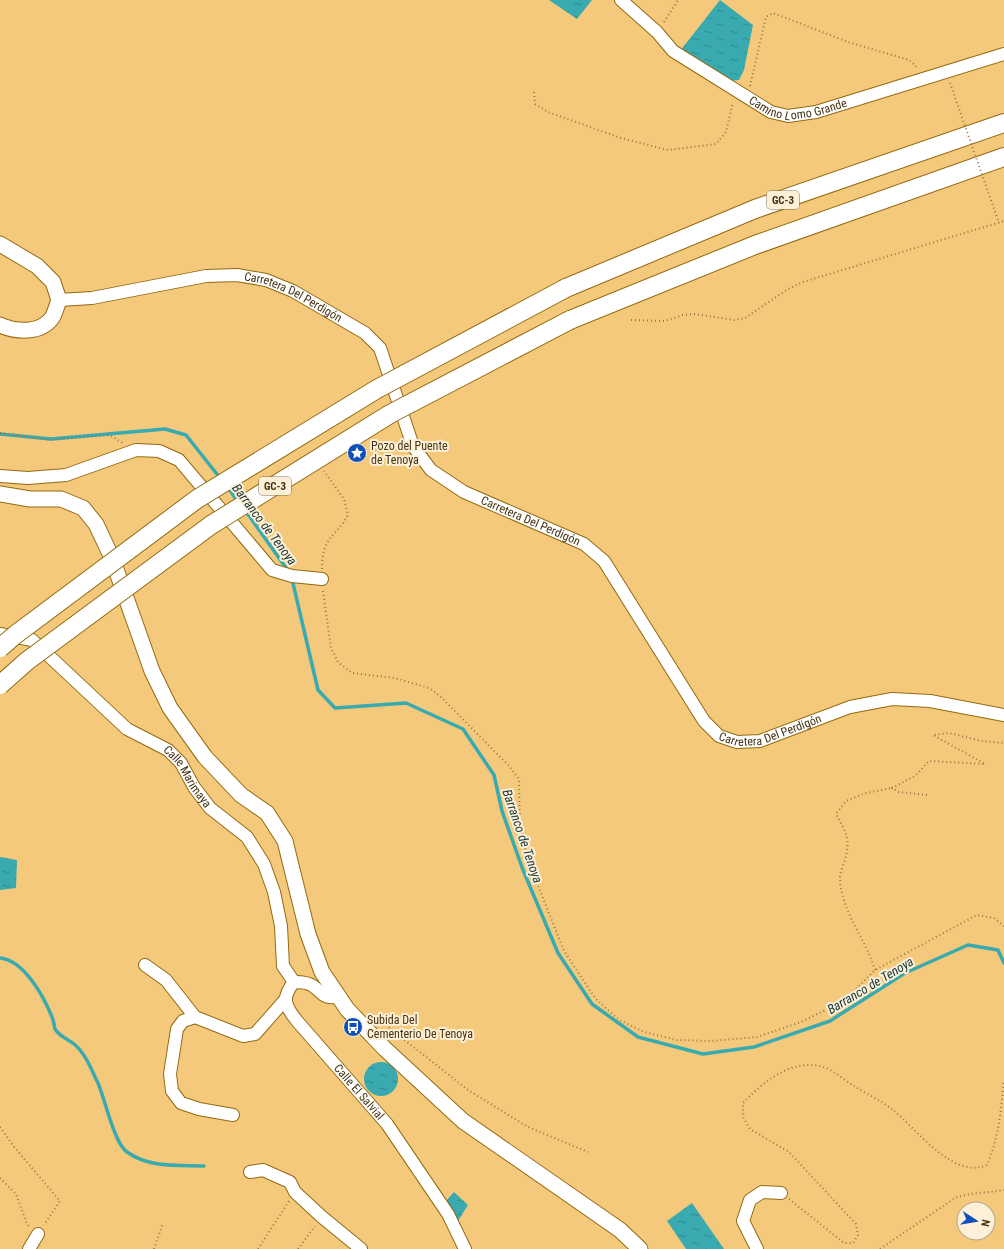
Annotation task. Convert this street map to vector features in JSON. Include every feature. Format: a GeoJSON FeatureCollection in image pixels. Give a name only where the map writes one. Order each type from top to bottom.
{"type":"FeatureCollection","features":[{"type":"Feature","properties":{"kind":"highway","name":"GC-3"},"geometry":{"type":"LineString","coordinates":[[0,648],[15,635],[197,499],[377,389],[566,288],[755,210],[1004,123]]}},
{"type":"Feature","properties":{"kind":"highway","name":"GC-3"},"geometry":{"type":"LineString","coordinates":[[0,685],[27,661],[211,525],[390,414],[570,320],[755,245],[1004,157]]}},
{"type":"Feature","properties":{"kind":"main road"},"geometry":{"type":"LineString","coordinates":[[0,244],[37,266],[53,282],[59,300],[52,318],[36,330],[12,330],[0,325]]}},
{"type":"Feature","properties":{"kind":"main road"},"geometry":{"type":"LineString","coordinates":[[0,494],[30,498],[61,499],[83,508],[96,524],[112,558],[152,671],[170,708],[205,757],[241,794],[267,813],[285,841],[308,934],[322,972],[347,1008],[384,1048],[463,1121],[620,1230],[640,1249]]}},
{"type":"Feature","properties":{"kind":"street","name":"Camino Lomo Grande"},"geometry":{"type":"LineString","coordinates":[[620,0],[657,32],[673,51],[771,112],[788,116],[816,112],[1004,54]]}},
{"type":"Feature","properties":{"kind":"street","name":"Carretera Del Perdigón"},"geometry":{"type":"LineString","coordinates":[[59,300],[92,298],[206,276],[237,274],[266,280],[293,291],[364,333],[380,348],[413,446],[431,470],[464,492],[584,544],[604,561],[704,722],[719,736],[737,742],[760,741],[850,707],[892,700],[930,701],[1004,715]]}},
{"type":"Feature","properties":{"kind":"street"},"geometry":{"type":"LineString","coordinates":[[0,476],[28,478],[66,475],[136,450],[159,451],[179,460],[272,570],[292,576],[322,580]]}},
{"type":"Feature","properties":{"kind":"street","name":"Calle Marimaya"},"geometry":{"type":"LineString","coordinates":[[0,634],[32,640],[127,729],[168,750],[181,763],[194,787],[210,808],[247,837],[264,864],[274,892],[281,926],[283,966],[294,982]]}},
{"type":"Feature","properties":{"kind":"street"},"geometry":{"type":"LineString","coordinates":[[145,965],[166,980],[195,1017],[243,1036],[255,1034],[285,1000],[287,990],[294,982],[304,982],[313,986],[320,994],[328,998],[339,997]]}},
{"type":"Feature","properties":{"kind":"street","name":"Calle El Salvial"},"geometry":{"type":"LineString","coordinates":[[285,1000],[288,1009],[297,1021],[387,1124],[448,1214],[465,1249]]}},
{"type":"Feature","properties":{"kind":"street"},"geometry":{"type":"LineString","coordinates":[[195,1017],[184,1021],[177,1029],[170,1074],[172,1091],[181,1104],[233,1115]]}},
{"type":"Feature","properties":{"kind":"street"},"geometry":{"type":"LineString","coordinates":[[250,1172],[263,1170],[290,1182],[295,1192],[322,1217],[361,1249]]}},
{"type":"Feature","properties":{"kind":"street"},"geometry":{"type":"LineString","coordinates":[[757,1249],[744,1220],[750,1200],[762,1192],[781,1193]]}},
{"type":"Feature","properties":{"kind":"street"},"geometry":{"type":"LineString","coordinates":[[29,1249],[38,1234]]}},
{"type":"Feature","properties":{"kind":"path"},"geometry":{"type":"LineString","coordinates":[[657,32],[678,0]]}},
{"type":"Feature","properties":{"kind":"path"},"geometry":{"type":"LineString","coordinates":[[534,92],[535,104],[548,112],[621,138],[668,150],[716,144],[726,132],[740,94],[751,84],[766,17],[773,13],[848,42],[909,60],[915,65],[921,80]]}},
{"type":"Feature","properties":{"kind":"path"},"geometry":{"type":"LineString","coordinates":[[950,83],[999,223]]}},
{"type":"Feature","properties":{"kind":"path"},"geometry":{"type":"LineString","coordinates":[[631,320],[665,321],[683,315],[695,314],[734,320],[745,318],[788,289],[803,282],[1004,221]]}},
{"type":"Feature","properties":{"kind":"path"},"geometry":{"type":"LineString","coordinates":[[0,433],[50,440],[109,435],[136,450]]}},
{"type":"Feature","properties":{"kind":"path"},"geometry":{"type":"LineString","coordinates":[[323,470],[344,500],[348,515],[343,524],[327,540],[322,556],[322,580],[331,648],[338,662],[352,673],[395,678],[429,688],[440,696],[509,766],[519,779],[520,828],[529,862],[564,951],[595,998],[619,1020],[644,1032],[677,1040],[711,1041],[757,1037],[801,1022],[844,1001],[875,970],[977,915],[994,918],[1004,926]]}},
{"type":"Feature","properties":{"kind":"path"},"geometry":{"type":"LineString","coordinates":[[875,970],[871,956],[848,911],[840,877],[847,851],[848,836],[836,814],[846,801],[866,793],[892,788],[915,776],[928,762],[985,764],[933,735],[949,732],[982,741],[1004,743]]}},
{"type":"Feature","properties":{"kind":"path"},"geometry":{"type":"LineString","coordinates":[[892,788],[899,792],[927,795]]}},
{"type":"Feature","properties":{"kind":"path"},"geometry":{"type":"LineString","coordinates":[[371,1014],[475,1094],[528,1127],[588,1152]]}},
{"type":"Feature","properties":{"kind":"path"},"geometry":{"type":"LineString","coordinates":[[781,1193],[844,1242],[853,1243],[858,1235],[856,1224],[788,1152],[750,1129],[743,1117],[743,1103],[758,1087],[784,1071],[806,1065],[825,1068],[893,1110],[938,1152],[964,1166],[978,1170],[987,1165],[993,1153],[998,1130],[1004,1080]]}},
{"type":"Feature","properties":{"kind":"path"},"geometry":{"type":"LineString","coordinates":[[0,1127],[15,1148],[60,1201],[38,1234],[27,1224],[16,1194],[0,1178]]}},
{"type":"Feature","properties":{"kind":"path"},"geometry":{"type":"LineString","coordinates":[[880,1249],[955,1198],[967,1193],[989,1193],[1004,1190]]}},
{"type":"Feature","properties":{"kind":"path"},"geometry":{"type":"LineString","coordinates":[[258,1249],[295,1192]]}},
{"type":"Feature","properties":{"kind":"path"},"geometry":{"type":"LineString","coordinates":[[298,1249],[322,1217]]}},
{"type":"Feature","properties":{"kind":"path"},"geometry":{"type":"LineString","coordinates":[[154,1249],[164,1223]]}},
{"type":"Feature","properties":{"kind":"water"},"geometry":{"type":"Polygon","coordinates":[[[549,0],[592,0],[577,19],[549,0]]]}},
{"type":"Feature","properties":{"kind":"water"},"geometry":{"type":"Polygon","coordinates":[[[720,0],[753,25],[744,70],[739,80],[729,81],[680,51],[720,0]]]}},
{"type":"Feature","properties":{"kind":"water"},"geometry":{"type":"Polygon","coordinates":[[[0,857],[17,860],[16,888],[0,890],[0,857]]]}},
{"type":"Feature","properties":{"kind":"water"},"geometry":{"type":"Polygon","coordinates":[[[378,1062],[384,1062],[388,1063],[395,1069],[398,1079],[397,1086],[391,1093],[384,1096],[378,1096],[374,1095],[367,1089],[364,1082],[364,1076],[365,1072],[371,1065],[378,1062]]]}},
{"type":"Feature","properties":{"kind":"water"},"geometry":{"type":"Polygon","coordinates":[[[454,1192],[468,1205],[458,1221],[445,1202],[454,1192]]]}},
{"type":"Feature","properties":{"kind":"water"},"geometry":{"type":"Polygon","coordinates":[[[692,1203],[724,1249],[686,1249],[667,1221],[692,1203]]]}},
{"type":"Feature","properties":{"kind":"waterway","name":"Barranco de Tenoya"},"geometry":{"type":"LineString","coordinates":[[0,434],[51,439],[165,429],[186,435],[220,478]]}},
{"type":"Feature","properties":{"kind":"waterway","name":"Barranco de Tenoya"},"geometry":{"type":"LineString","coordinates":[[227,486],[238,502]]}},
{"type":"Feature","properties":{"kind":"waterway","name":"Barranco de Tenoya"},"geometry":{"type":"LineString","coordinates":[[245,510],[289,572]]}},
{"type":"Feature","properties":{"kind":"waterway","name":"Barranco de Tenoya"},"geometry":{"type":"LineString","coordinates":[[292,579],[318,690],[335,708],[406,703],[463,729],[494,775],[502,811],[523,870],[558,953],[592,1004],[638,1037],[703,1054],[754,1047],[830,1021],[905,973],[968,945],[998,950],[1004,963]]}},
{"type":"Feature","properties":{"kind":"waterway"},"geometry":{"type":"LineString","coordinates":[[0,958],[9,960],[25,972],[44,1000],[57,1032],[74,1044],[85,1057],[101,1090],[110,1120],[122,1147],[127,1152],[145,1161],[164,1165],[204,1166]]}},
{"type":"Feature","properties":{"kind":"place","name":"Pozo del Puente de Tenoya"},"geometry":{"type":"Point","coordinates":[357,453]}},
{"type":"Feature","properties":{"kind":"place","name":"Subida Del Cementerio De Tenoya"},"geometry":{"type":"Point","coordinates":[353,1027]}}]}
